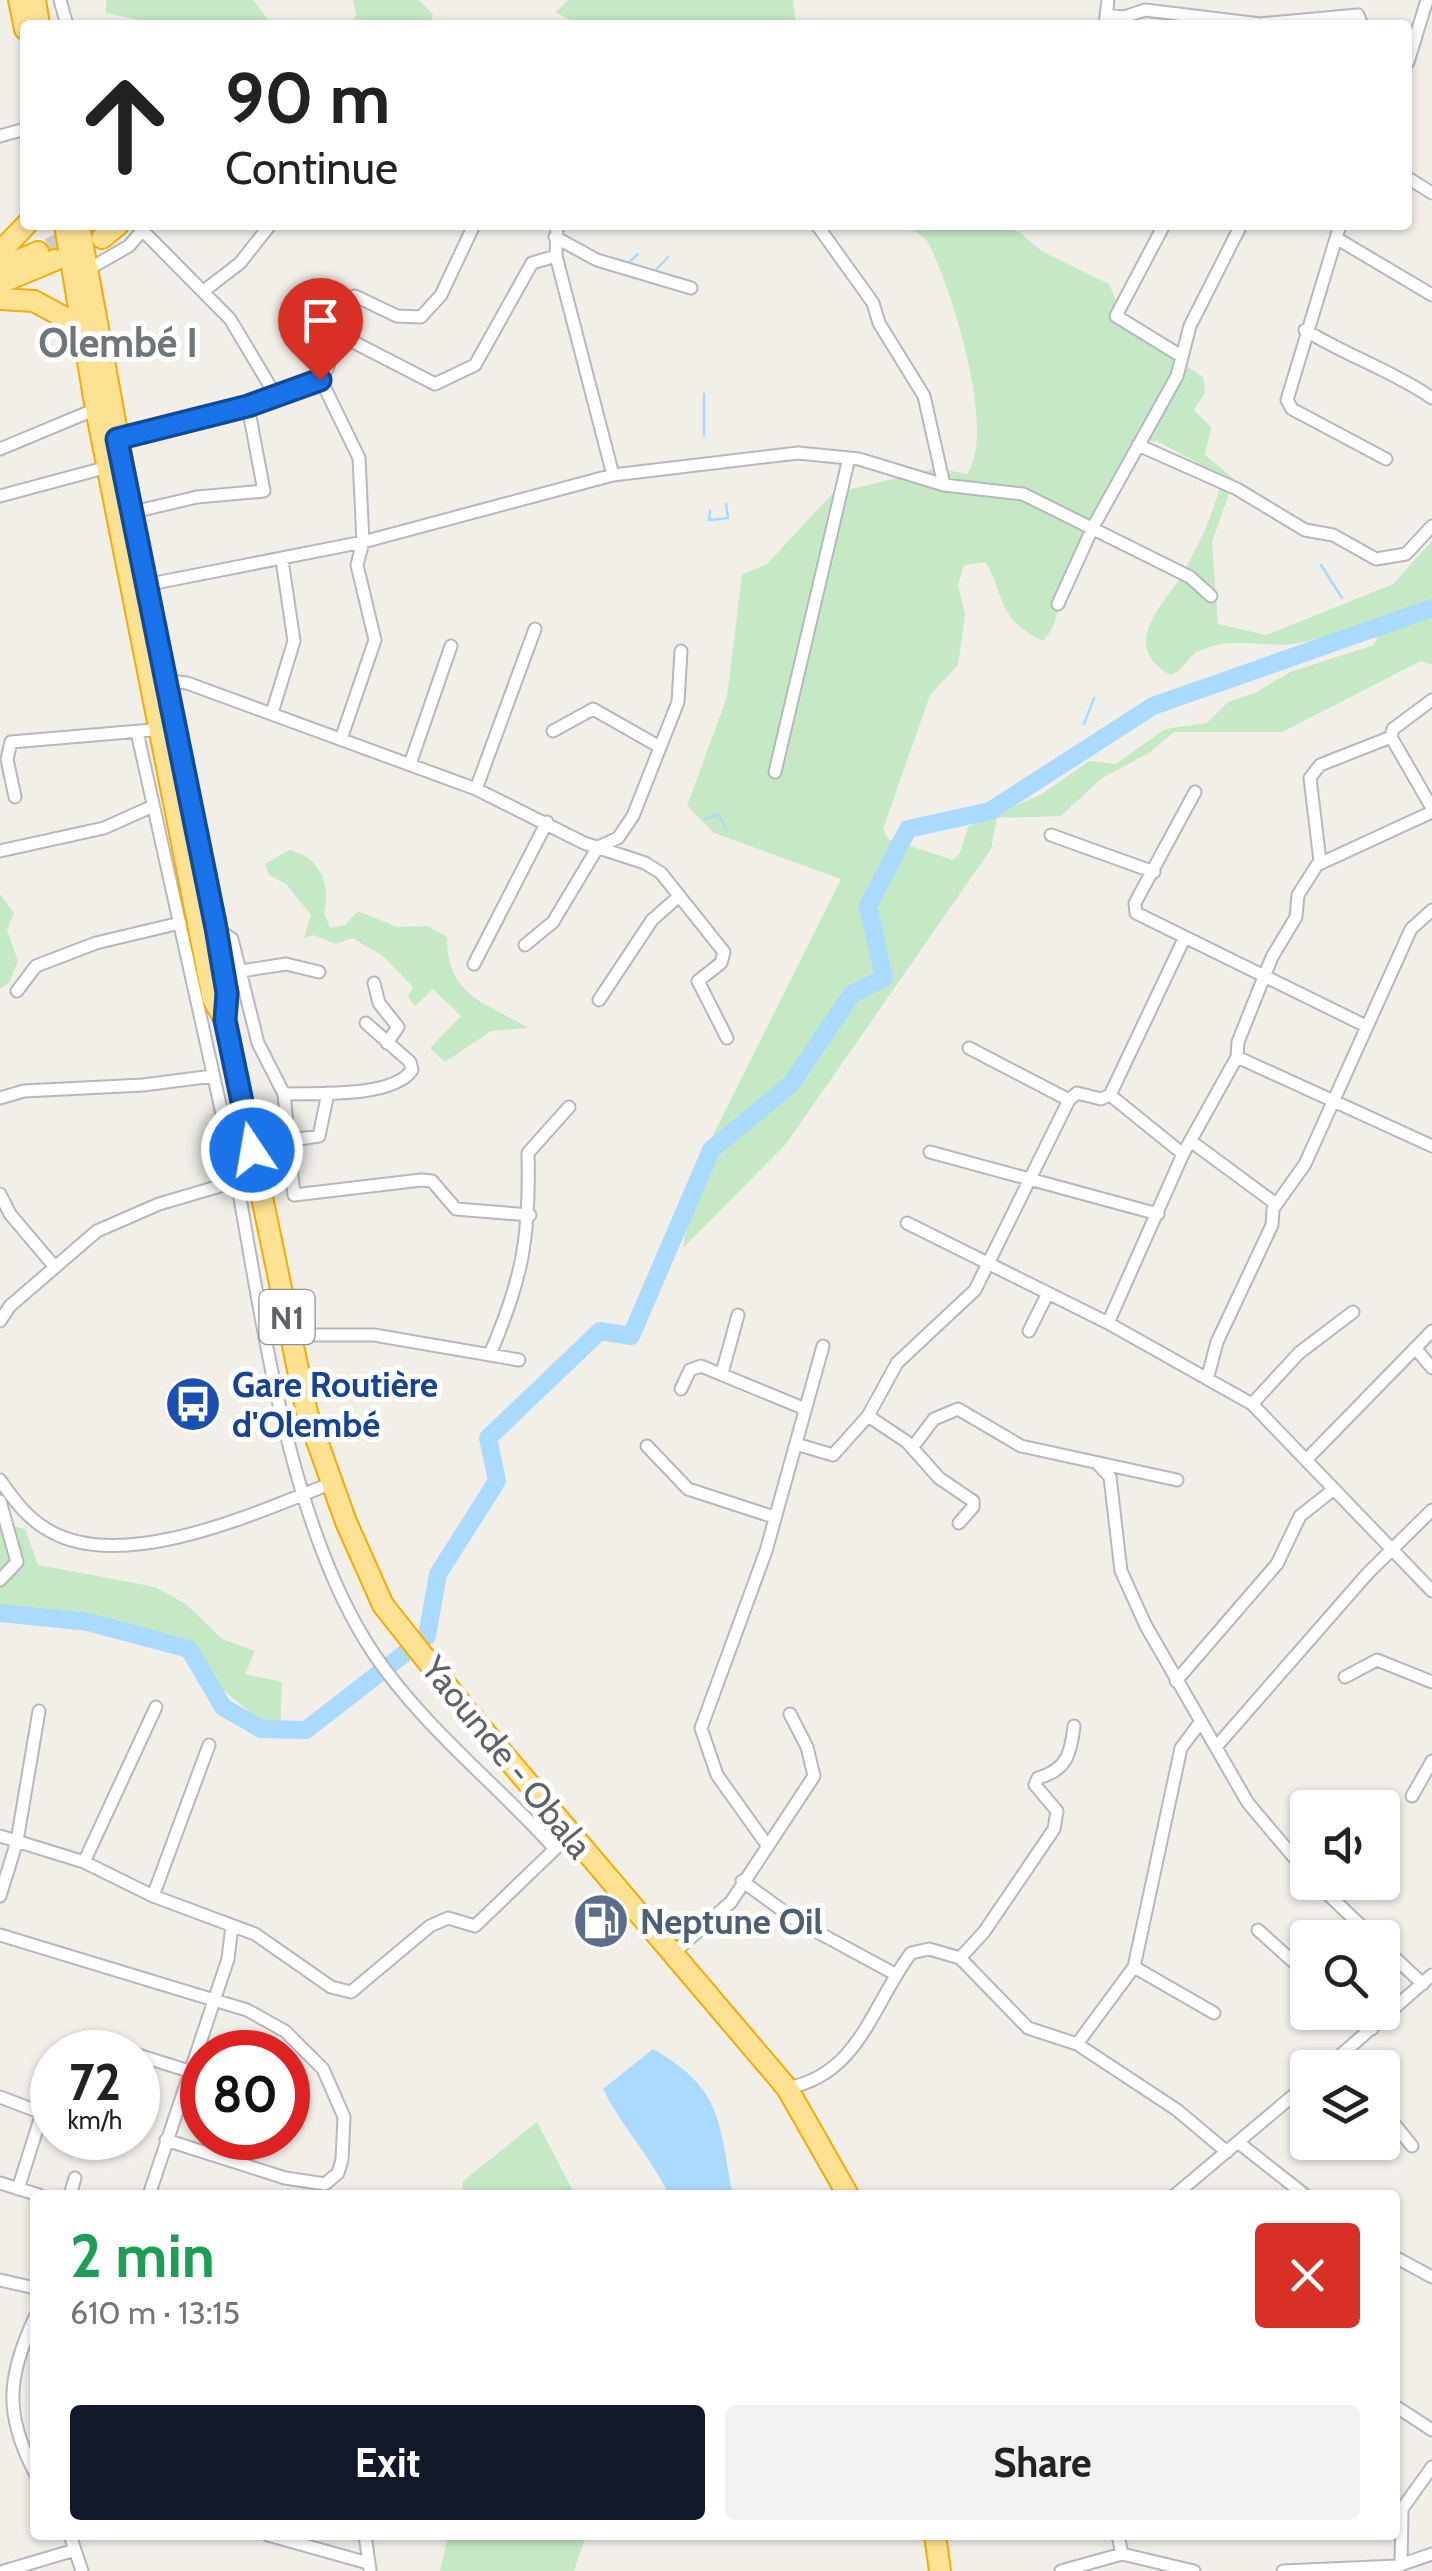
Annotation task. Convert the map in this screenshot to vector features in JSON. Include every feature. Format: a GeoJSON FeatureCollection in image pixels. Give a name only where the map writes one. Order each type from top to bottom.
{"type":"FeatureCollection","features":[{"type":"Feature","properties":{"kind":"highway"},"geometry":{"type":"LineString","coordinates":[[19,0],[36,20]]}},
{"type":"Feature","properties":{"kind":"highway"},"geometry":{"type":"LineString","coordinates":[[0,252],[21,230]]}},
{"type":"Feature","properties":{"kind":"highway","name":"N1"},"geometry":{"type":"LineString","coordinates":[[65,230],[108,467],[216,928],[227,993],[225,1020]]}},
{"type":"Feature","properties":{"kind":"highway","name":"N1"},"geometry":{"type":"LineString","coordinates":[[81,230],[145,585],[168,681],[168,728],[214,999],[225,1020],[307,1413],[332,1483]]}},
{"type":"Feature","properties":{"kind":"highway"},"geometry":{"type":"LineString","coordinates":[[0,268],[52,254],[0,283]]}},
{"type":"Feature","properties":{"kind":"highway"},"geometry":{"type":"LineString","coordinates":[[0,299],[34,301],[80,326]]}},
{"type":"Feature","properties":{"kind":"highway","name":"Yaounde - Obala"},"geometry":{"type":"LineString","coordinates":[[332,1483],[383,1605],[566,1830],[787,2088],[845,2190]]}},
{"type":"Feature","properties":{"kind":"highway"},"geometry":{"type":"LineString","coordinates":[[936,2540],[940,2571]]}},
{"type":"Feature","properties":{"kind":"street"},"geometry":{"type":"LineString","coordinates":[[1108,0],[1106,20],[1145,10],[1228,20]]}},
{"type":"Feature","properties":{"kind":"street"},"geometry":{"type":"LineString","coordinates":[[1171,13],[1176,0]]}},
{"type":"Feature","properties":{"kind":"street"},"geometry":{"type":"LineString","coordinates":[[1412,49],[1427,0]]}},
{"type":"Feature","properties":{"kind":"street"},"geometry":{"type":"LineString","coordinates":[[1299,20],[1358,14],[1360,20]]}},
{"type":"Feature","properties":{"kind":"street"},"geometry":{"type":"LineString","coordinates":[[87,270],[130,246],[143,230]]}},
{"type":"Feature","properties":{"kind":"street"},"geometry":{"type":"LineString","coordinates":[[147,230],[230,319],[276,396]]}},
{"type":"Feature","properties":{"kind":"street"},"geometry":{"type":"LineString","coordinates":[[204,290],[240,263],[266,230]]}},
{"type":"Feature","properties":{"kind":"street"},"geometry":{"type":"LineString","coordinates":[[117,439],[248,406],[320,380],[328,366],[334,332],[358,295],[406,318],[430,311],[471,230]]}},
{"type":"Feature","properties":{"kind":"street"},"geometry":{"type":"LineString","coordinates":[[821,230],[873,303],[879,322],[924,396],[944,485]]}},
{"type":"Feature","properties":{"kind":"street"},"geometry":{"type":"LineString","coordinates":[[1161,230],[1116,316],[1180,356]]}},
{"type":"Feature","properties":{"kind":"street"},"geometry":{"type":"LineString","coordinates":[[1058,604],[1093,527],[1177,376],[1190,326],[1236,230]]}},
{"type":"Feature","properties":{"kind":"street"},"geometry":{"type":"LineString","coordinates":[[556,231],[556,256],[613,475]]}},
{"type":"Feature","properties":{"kind":"street"},"geometry":{"type":"LineString","coordinates":[[556,231],[597,260],[691,288]]}},
{"type":"Feature","properties":{"kind":"street"},"geometry":{"type":"LineString","coordinates":[[1386,459],[1288,405],[1305,330],[1338,232],[1432,295]]}},
{"type":"Feature","properties":{"kind":"street"},"geometry":{"type":"LineString","coordinates":[[334,332],[435,384],[475,365],[532,263],[556,256]]}},
{"type":"Feature","properties":{"kind":"street"},"geometry":{"type":"LineString","coordinates":[[1305,330],[1346,355],[1396,374],[1432,398]]}},
{"type":"Feature","properties":{"kind":"street"},"geometry":{"type":"LineString","coordinates":[[320,380],[358,458],[364,542],[357,566],[375,644],[341,739]]}},
{"type":"Feature","properties":{"kind":"street"},"geometry":{"type":"LineString","coordinates":[[133,512],[197,497],[264,491],[248,406]]}},
{"type":"Feature","properties":{"kind":"street"},"geometry":{"type":"LineString","coordinates":[[0,449],[96,409]]}},
{"type":"Feature","properties":{"kind":"street"},"geometry":{"type":"LineString","coordinates":[[1138,444],[1237,489],[1305,530],[1333,535],[1376,559],[1406,554],[1432,526]]}},
{"type":"Feature","properties":{"kind":"street"},"geometry":{"type":"LineString","coordinates":[[145,585],[364,542],[613,475],[798,452],[849,458],[944,485],[1023,494],[1190,577],[1211,596]]}},
{"type":"Feature","properties":{"kind":"street"},"geometry":{"type":"LineString","coordinates":[[775,772],[849,458]]}},
{"type":"Feature","properties":{"kind":"street"},"geometry":{"type":"LineString","coordinates":[[0,496],[108,467]]}},
{"type":"Feature","properties":{"kind":"street"},"geometry":{"type":"LineString","coordinates":[[272,713],[294,641],[282,560]]}},
{"type":"Feature","properties":{"kind":"street"},"geometry":{"type":"LineString","coordinates":[[476,789],[535,629]]}},
{"type":"Feature","properties":{"kind":"street"},"geometry":{"type":"LineString","coordinates":[[410,764],[451,646]]}},
{"type":"Feature","properties":{"kind":"street"},"geometry":{"type":"LineString","coordinates":[[525,945],[553,922],[598,847],[618,838],[633,816],[678,702],[681,651]]}},
{"type":"Feature","properties":{"kind":"street"},"geometry":{"type":"LineString","coordinates":[[168,681],[187,682],[476,789],[598,847],[653,868],[724,952],[722,963],[698,981],[727,1038]]}},
{"type":"Feature","properties":{"kind":"street"},"geometry":{"type":"LineString","coordinates":[[1108,1323],[1183,1154],[1219,1083],[1237,1057],[1238,1042],[1272,957],[1296,916],[1298,896],[1320,861],[1432,810],[1391,737],[1393,729],[1432,700]]}},
{"type":"Feature","properties":{"kind":"street"},"geometry":{"type":"LineString","coordinates":[[553,731],[593,708],[660,747]]}},
{"type":"Feature","properties":{"kind":"street"},"geometry":{"type":"LineString","coordinates":[[16,797],[6,741],[168,728]]}},
{"type":"Feature","properties":{"kind":"street"},"geometry":{"type":"LineString","coordinates":[[137,732],[237,1181],[275,1387],[305,1493],[350,1614],[373,1652],[440,1734],[555,1850]]}},
{"type":"Feature","properties":{"kind":"street"},"geometry":{"type":"LineString","coordinates":[[1320,861],[1310,778],[1315,767],[1391,737]]}},
{"type":"Feature","properties":{"kind":"street"},"geometry":{"type":"LineString","coordinates":[[1195,792],[1135,903],[1136,913],[1184,939],[1248,964],[1265,979],[1366,1026]]}},
{"type":"Feature","properties":{"kind":"street"},"geometry":{"type":"LineString","coordinates":[[0,851],[104,828],[153,806]]}},
{"type":"Feature","properties":{"kind":"street"},"geometry":{"type":"LineString","coordinates":[[474,964],[547,822]]}},
{"type":"Feature","properties":{"kind":"street"},"geometry":{"type":"LineString","coordinates":[[1051,834],[1154,872]]}},
{"type":"Feature","properties":{"kind":"street"},"geometry":{"type":"LineString","coordinates":[[599,1000],[652,920],[678,897]]}},
{"type":"Feature","properties":{"kind":"street"},"geometry":{"type":"LineString","coordinates":[[1208,1376],[1217,1342],[1272,1226],[1276,1204],[1304,1164],[1411,928],[1432,910]]}},
{"type":"Feature","properties":{"kind":"street"},"geometry":{"type":"LineString","coordinates":[[17,991],[36,966],[96,943],[180,924]]}},
{"type":"Feature","properties":{"kind":"street"},"geometry":{"type":"LineString","coordinates":[[216,928],[232,939],[258,1042],[284,1094],[291,1190],[298,1197],[432,1180],[456,1209],[530,1215]]}},
{"type":"Feature","properties":{"kind":"street"},"geometry":{"type":"LineString","coordinates":[[796,1444],[838,1454],[868,1416],[897,1362],[968,1298],[1034,1177],[1069,1100],[1077,1093],[1101,1100],[1109,1092],[1184,939]]}},
{"type":"Feature","properties":{"kind":"street"},"geometry":{"type":"LineString","coordinates":[[241,971],[286,964],[318,972]]}},
{"type":"Feature","properties":{"kind":"street"},"geometry":{"type":"LineString","coordinates":[[374,984],[379,1003],[398,1027],[387,1043]]}},
{"type":"Feature","properties":{"kind":"street"},"geometry":{"type":"LineString","coordinates":[[284,1094],[366,1090],[407,1077],[411,1066],[366,1023]]}},
{"type":"Feature","properties":{"kind":"street"},"geometry":{"type":"LineString","coordinates":[[969,1048],[1069,1100]]}},
{"type":"Feature","properties":{"kind":"street"},"geometry":{"type":"LineString","coordinates":[[1237,1057],[1432,1146]]}},
{"type":"Feature","properties":{"kind":"street"},"geometry":{"type":"LineString","coordinates":[[0,1098],[24,1091],[114,1088],[213,1076]]}},
{"type":"Feature","properties":{"kind":"street"},"geometry":{"type":"LineString","coordinates":[[1109,1092],[1183,1154]]}},
{"type":"Feature","properties":{"kind":"street"},"geometry":{"type":"LineString","coordinates":[[286,1141],[320,1136],[328,1094]]}},
{"type":"Feature","properties":{"kind":"street"},"geometry":{"type":"LineString","coordinates":[[490,1354],[522,1276],[530,1215],[530,1148],[569,1108]]}},
{"type":"Feature","properties":{"kind":"street"},"geometry":{"type":"LineString","coordinates":[[1192,1142],[1276,1204]]}},
{"type":"Feature","properties":{"kind":"street"},"geometry":{"type":"LineString","coordinates":[[930,1152],[990,1171],[1034,1177],[1158,1214]]}},
{"type":"Feature","properties":{"kind":"street"},"geometry":{"type":"LineString","coordinates":[[0,1321],[54,1266],[114,1222],[237,1181]]}},
{"type":"Feature","properties":{"kind":"street"},"geometry":{"type":"LineString","coordinates":[[0,1194],[10,1214],[54,1266]]}},
{"type":"Feature","properties":{"kind":"street"},"geometry":{"type":"LineString","coordinates":[[907,1223],[1108,1323],[1252,1404],[1308,1458],[1432,1592]]}},
{"type":"Feature","properties":{"kind":"street"},"geometry":{"type":"LineString","coordinates":[[1029,1330],[1048,1294]]}},
{"type":"Feature","properties":{"kind":"street"},"geometry":{"type":"LineString","coordinates":[[1252,1404],[1298,1353],[1354,1312]]}},
{"type":"Feature","properties":{"kind":"street"},"geometry":{"type":"LineString","coordinates":[[722,1373],[738,1315]]}},
{"type":"Feature","properties":{"kind":"street"},"geometry":{"type":"LineString","coordinates":[[1308,1458],[1432,1332]]}},
{"type":"Feature","properties":{"kind":"street"},"geometry":{"type":"LineString","coordinates":[[291,1335],[374,1335],[519,1360]]}},
{"type":"Feature","properties":{"kind":"street"},"geometry":{"type":"LineString","coordinates":[[767,1845],[716,1775],[701,1728],[774,1517],[823,1346]]}},
{"type":"Feature","properties":{"kind":"street"},"geometry":{"type":"LineString","coordinates":[[1415,1348],[1432,1368]]}},
{"type":"Feature","properties":{"kind":"street"},"geometry":{"type":"LineString","coordinates":[[682,1389],[697,1366],[803,1408]]}},
{"type":"Feature","properties":{"kind":"street"},"geometry":{"type":"LineString","coordinates":[[912,1448],[934,1419],[958,1409],[1012,1442],[1177,1480]]}},
{"type":"Feature","properties":{"kind":"street"},"geometry":{"type":"LineString","coordinates":[[868,1416],[912,1448],[939,1478],[973,1500],[973,1507],[959,1523]]}},
{"type":"Feature","properties":{"kind":"street"},"geometry":{"type":"LineString","coordinates":[[646,1446],[688,1489],[774,1517]]}},
{"type":"Feature","properties":{"kind":"street"},"geometry":{"type":"LineString","coordinates":[[1098,1464],[1110,1477],[1121,1572],[1198,1724],[1248,1802],[1290,1852]]}},
{"type":"Feature","properties":{"kind":"street"},"geometry":{"type":"LineString","coordinates":[[0,1480],[31,1519],[67,1539],[93,1542],[184,1537],[257,1516],[332,1483]]}},
{"type":"Feature","properties":{"kind":"street"},"geometry":{"type":"LineString","coordinates":[[1176,1681],[1264,1582],[1300,1516],[1334,1489]]}},
{"type":"Feature","properties":{"kind":"street"},"geometry":{"type":"LineString","coordinates":[[0,1501],[18,1562],[0,1580]]}},
{"type":"Feature","properties":{"kind":"street"},"geometry":{"type":"LineString","coordinates":[[1216,1748],[1368,1574],[1432,1510]]}},
{"type":"Feature","properties":{"kind":"street"},"geometry":{"type":"LineString","coordinates":[[1345,1677],[1378,1660],[1432,1682]]}},
{"type":"Feature","properties":{"kind":"street"},"geometry":{"type":"LineString","coordinates":[[84,1862],[156,1707]]}},
{"type":"Feature","properties":{"kind":"street"},"geometry":{"type":"LineString","coordinates":[[0,1896],[16,1840],[38,1712]]}},
{"type":"Feature","properties":{"kind":"street"},"geometry":{"type":"LineString","coordinates":[[672,1954],[731,1902],[814,1776],[807,1746],[790,1714]]}},
{"type":"Feature","properties":{"kind":"street"},"geometry":{"type":"LineString","coordinates":[[1077,2044],[1134,1967],[1181,1748],[1198,1724]]}},
{"type":"Feature","properties":{"kind":"street"},"geometry":{"type":"LineString","coordinates":[[960,1958],[984,1932],[1054,1829],[1057,1811],[1035,1786],[1038,1778],[1054,1774],[1071,1756],[1074,1726]]}},
{"type":"Feature","properties":{"kind":"street"},"geometry":{"type":"LineString","coordinates":[[153,1896],[209,1745]]}},
{"type":"Feature","properties":{"kind":"street"},"geometry":{"type":"LineString","coordinates":[[1412,1796],[1432,1762]]}},
{"type":"Feature","properties":{"kind":"street"},"geometry":{"type":"LineString","coordinates":[[0,1836],[84,1862],[153,1896],[255,1934],[331,1987],[351,1992],[430,1926],[448,1918],[475,1926],[555,1850],[566,1830]]}},
{"type":"Feature","properties":{"kind":"street"},"geometry":{"type":"LineString","coordinates":[[742,1881],[797,1921],[895,1974]]}},
{"type":"Feature","properties":{"kind":"street"},"geometry":{"type":"LineString","coordinates":[[1335,1900],[1355,1920]]}},
{"type":"Feature","properties":{"kind":"street"},"geometry":{"type":"LineString","coordinates":[[203,2030],[228,1959],[232,1926]]}},
{"type":"Feature","properties":{"kind":"street"},"geometry":{"type":"LineString","coordinates":[[1258,1930],[1290,1959]]}},
{"type":"Feature","properties":{"kind":"street"},"geometry":{"type":"LineString","coordinates":[[0,1935],[265,2018],[323,2069],[344,2117],[338,2173],[326,2184],[314,2185],[166,2140]]}},
{"type":"Feature","properties":{"kind":"street"},"geometry":{"type":"LineString","coordinates":[[787,2088],[812,2084],[854,2049],[895,1974],[919,1949],[960,1958],[1028,2028],[1077,2044],[1177,2110],[1227,2152]]}},
{"type":"Feature","properties":{"kind":"street"},"geometry":{"type":"LineString","coordinates":[[1400,1959],[1427,1979],[1400,2004]]}},
{"type":"Feature","properties":{"kind":"street"},"geometry":{"type":"LineString","coordinates":[[1134,1967],[1214,2013]]}},
{"type":"Feature","properties":{"kind":"street"},"geometry":{"type":"LineString","coordinates":[[1348,2050],[1372,2030]]}},
{"type":"Feature","properties":{"kind":"street"},"geometry":{"type":"LineString","coordinates":[[0,2097],[42,2113],[18,2189]]}},
{"type":"Feature","properties":{"kind":"street"},"geometry":{"type":"LineString","coordinates":[[151,2190],[180,2098]]}},
{"type":"Feature","properties":{"kind":"street"},"geometry":{"type":"LineString","coordinates":[[1181,2190],[1290,2099]]}},
{"type":"Feature","properties":{"kind":"street"},"geometry":{"type":"LineString","coordinates":[[1400,2131],[1412,2146]]}},
{"type":"Feature","properties":{"kind":"street"},"geometry":{"type":"LineString","coordinates":[[1239,2143],[1299,2190]]}},
{"type":"Feature","properties":{"kind":"street"},"geometry":{"type":"LineString","coordinates":[[71,2190],[74,2178]]}},
{"type":"Feature","properties":{"kind":"street"},"geometry":{"type":"LineString","coordinates":[[0,2183],[30,2192]]}},
{"type":"Feature","properties":{"kind":"street"},"geometry":{"type":"LineString","coordinates":[[1400,2259],[1432,2276]]}},
{"type":"Feature","properties":{"kind":"street"},"geometry":{"type":"LineString","coordinates":[[0,2280],[30,2287]]}},
{"type":"Feature","properties":{"kind":"street"},"geometry":{"type":"LineString","coordinates":[[30,2331],[12,2380],[10,2406],[30,2460]]}},
{"type":"Feature","properties":{"kind":"street"},"geometry":{"type":"LineString","coordinates":[[1400,2409],[1432,2430]]}},
{"type":"Feature","properties":{"kind":"street"},"geometry":{"type":"LineString","coordinates":[[1400,2565],[1402,2509],[1432,2467]]}},
{"type":"Feature","properties":{"kind":"street"},"geometry":{"type":"LineString","coordinates":[[72,2540],[82,2571]]}},
{"type":"Feature","properties":{"kind":"street"},"geometry":{"type":"LineString","coordinates":[[284,2540],[369,2567],[366,2540]]}},
{"type":"Feature","properties":{"kind":"street"},"geometry":{"type":"LineString","coordinates":[[1119,2540],[1122,2554]]}},
{"type":"Feature","properties":{"kind":"street"},"geometry":{"type":"LineString","coordinates":[[4,2571],[75,2550]]}},
{"type":"Feature","properties":{"kind":"street"},"geometry":{"type":"LineString","coordinates":[[1061,2571],[1122,2554],[1194,2571]]}},
{"type":"Feature","properties":{"kind":"street"},"geometry":{"type":"LineString","coordinates":[[1284,2571],[1400,2565],[1432,2554]]}},
{"type":"Feature","properties":{"kind":"green space"},"geometry":{"type":"Polygon","coordinates":[[[106,0],[253,0],[268,20],[140,20],[106,13],[106,0]]]}},
{"type":"Feature","properties":{"kind":"green space"},"geometry":{"type":"Polygon","coordinates":[[[353,0],[419,0],[433,14],[431,20],[354,20],[353,0]]]}},
{"type":"Feature","properties":{"kind":"green space"},"geometry":{"type":"Polygon","coordinates":[[[568,0],[793,0],[795,20],[570,20],[555,12],[568,0]]]}},
{"type":"Feature","properties":{"kind":"green space"},"geometry":{"type":"Polygon","coordinates":[[[913,230],[1016,230],[1043,252],[1109,284],[1128,329],[1203,377],[1205,392],[1194,410],[1211,427],[1205,455],[1234,479],[1212,542],[1218,624],[1266,635],[1393,584],[1432,541],[1432,665],[1421,661],[1282,732],[1174,732],[1149,753],[1102,778],[1061,816],[997,818],[991,849],[786,1144],[683,1248],[697,1167],[841,879],[714,833],[687,806],[727,697],[742,575],[767,564],[832,494],[937,468],[967,474],[975,454],[977,427],[968,360],[949,294],[922,236],[913,230]],[[1157,441],[1131,442],[1083,534],[1052,629],[1043,641],[1010,616],[986,562],[964,565],[958,585],[965,615],[958,665],[930,695],[883,829],[888,839],[953,860],[960,853],[968,827],[1042,794],[1089,761],[1116,764],[1165,729],[1207,723],[1228,702],[1255,693],[1290,672],[1374,645],[1378,636],[1357,630],[1293,644],[1234,643],[1211,647],[1195,654],[1170,675],[1155,663],[1147,650],[1150,624],[1184,571],[1212,513],[1222,476],[1157,441]]]}},
{"type":"Feature","properties":{"kind":"green space"},"geometry":{"type":"Polygon","coordinates":[[[289,850],[309,859],[321,874],[326,893],[324,913],[330,928],[345,925],[358,911],[397,927],[427,926],[447,937],[453,972],[460,984],[482,1002],[528,1028],[491,1031],[445,1062],[430,1048],[461,1016],[433,989],[415,1006],[408,997],[413,987],[383,956],[352,938],[335,944],[314,935],[304,938],[311,915],[286,884],[269,875],[265,864],[289,850]]]}},
{"type":"Feature","properties":{"kind":"green space"},"geometry":{"type":"Polygon","coordinates":[[[0,894],[14,913],[7,930],[18,961],[9,983],[0,989],[0,894]]]}},
{"type":"Feature","properties":{"kind":"green space"},"geometry":{"type":"Polygon","coordinates":[[[0,1523],[25,1529],[38,1565],[155,1587],[186,1604],[222,1639],[255,1651],[245,1674],[282,1682],[280,1737],[159,1637],[0,1619],[0,1523]]]}},
{"type":"Feature","properties":{"kind":"green space"},"geometry":{"type":"Polygon","coordinates":[[[537,2122],[572,2190],[463,2190],[463,2181],[537,2122]]]}},
{"type":"Feature","properties":{"kind":"green space"},"geometry":{"type":"Polygon","coordinates":[[[447,2540],[584,2540],[574,2571],[440,2571],[447,2540]]]}},
{"type":"Feature","properties":{"kind":"water"},"geometry":{"type":"Polygon","coordinates":[[[653,2049],[676,2064],[706,2094],[714,2110],[732,2190],[666,2190],[603,2089],[653,2049]]]}},
{"type":"Feature","properties":{"kind":"waterway"},"geometry":{"type":"LineString","coordinates":[[628,263],[638,254]]}},
{"type":"Feature","properties":{"kind":"waterway"},"geometry":{"type":"LineString","coordinates":[[652,274],[668,257]]}},
{"type":"Feature","properties":{"kind":"waterway"},"geometry":{"type":"LineString","coordinates":[[634,277],[648,281]]}},
{"type":"Feature","properties":{"kind":"waterway"},"geometry":{"type":"LineString","coordinates":[[704,394],[704,436]]}},
{"type":"Feature","properties":{"kind":"waterway"},"geometry":{"type":"LineString","coordinates":[[710,511],[709,520],[728,518],[726,504]]}},
{"type":"Feature","properties":{"kind":"waterway"},"geometry":{"type":"LineString","coordinates":[[1321,565],[1342,598]]}},
{"type":"Feature","properties":{"kind":"waterway"},"geometry":{"type":"LineString","coordinates":[[0,1613],[88,1622],[189,1649],[223,1707],[261,1729],[306,1730],[427,1636],[438,1574],[497,1481],[488,1438],[600,1331],[631,1336],[711,1150],[791,1084],[852,994],[884,978],[868,906],[908,829],[990,811],[1153,706],[1432,608]]}},
{"type":"Feature","properties":{"kind":"waterway"},"geometry":{"type":"LineString","coordinates":[[1084,724],[1094,698]]}},
{"type":"Feature","properties":{"kind":"waterway"},"geometry":{"type":"LineString","coordinates":[[705,819],[719,814],[726,830]]}},
{"type":"Feature","properties":{"kind":"tunnel"},"geometry":{"type":"LineString","coordinates":[[49,248],[88,230]]}},
{"type":"Feature","properties":{"kind":"place","name":"Gare Routière d'Olembé"},"geometry":{"type":"Point","coordinates":[193,1404]}},
{"type":"Feature","properties":{"kind":"place","name":"Neptune Oil"},"geometry":{"type":"Point","coordinates":[601,1921]}},
{"type":"Feature","properties":{"kind":"district","name":"Olembé I"},"geometry":{"type":"Point","coordinates":[118,342]}},
{"type":"Feature","properties":{"kind":"route"},"geometry":{"type":"LineString","coordinates":[[252,1150],[225,1020],[227,993],[216,928],[117,439],[248,406],[320,380]]}}]}
